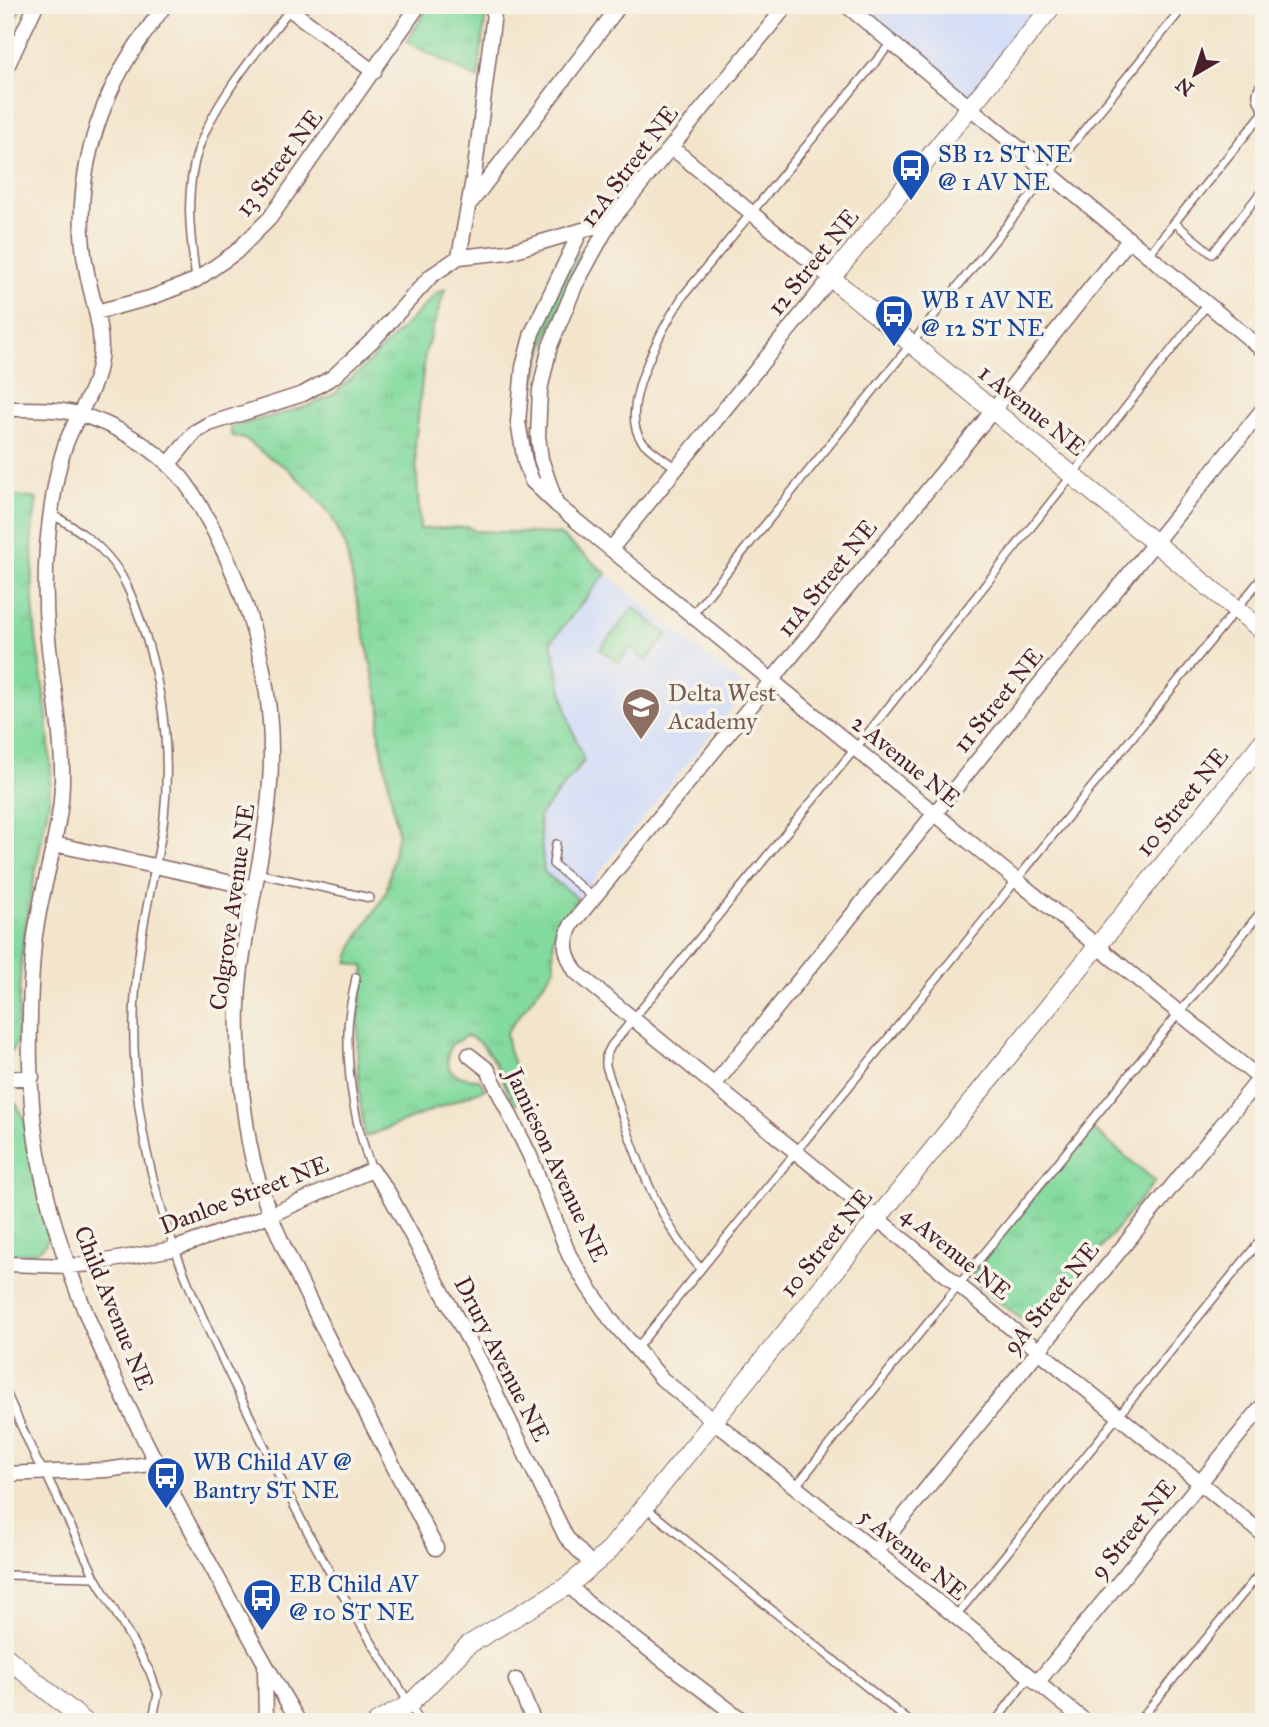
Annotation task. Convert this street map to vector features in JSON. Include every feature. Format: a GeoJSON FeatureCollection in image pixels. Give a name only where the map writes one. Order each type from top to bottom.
{"type":"FeatureCollection","features":[{"type":"Feature","properties":{"kind":"street"},"geometry":{"type":"LineString","coordinates":[[5,71],[36,5]]}},
{"type":"Feature","properties":{"kind":"street","name":"Child Avenue NE"},"geometry":{"type":"LineString","coordinates":[[165,5],[114,83],[90,148],[83,195],[85,266],[102,342],[99,369],[64,448],[51,514],[47,557],[46,610],[63,759],[61,803],[34,944],[31,1023],[33,1114],[48,1199],[69,1266],[103,1353],[156,1463],[265,1665],[299,1722]]}},
{"type":"Feature","properties":{"kind":"street","name":"13 Street NE"},"geometry":{"type":"LineString","coordinates":[[96,312],[150,298],[196,280],[236,252],[270,218],[419,5]]}},
{"type":"Feature","properties":{"kind":"street"},"geometry":{"type":"LineString","coordinates":[[458,257],[469,205],[495,5]]}},
{"type":"Feature","properties":{"kind":"street"},"geometry":{"type":"LineString","coordinates":[[469,205],[620,5]]}},
{"type":"Feature","properties":{"kind":"street","name":"12A Street NE"},"geometry":{"type":"LineString","coordinates":[[556,505],[541,459],[538,413],[550,345],[575,286],[610,222],[787,5]]}},
{"type":"Feature","properties":{"kind":"street"},"geometry":{"type":"LineString","coordinates":[[846,5],[1264,351]]}},
{"type":"Feature","properties":{"kind":"street","name":"12 Street NE"},"geometry":{"type":"LineString","coordinates":[[611,550],[1053,5]]}},
{"type":"Feature","properties":{"kind":"street"},"geometry":{"type":"LineString","coordinates":[[289,7],[374,72]]}},
{"type":"Feature","properties":{"kind":"street","name":"1 Avenue NE"},"geometry":{"type":"LineString","coordinates":[[671,147],[1264,632]]}},
{"type":"Feature","properties":{"kind":"street"},"geometry":{"type":"LineString","coordinates":[[168,465],[195,432],[209,424],[303,394],[333,377],[375,338],[431,276],[458,257],[508,251],[610,222]]}},
{"type":"Feature","properties":{"kind":"street","name":"12A Street NE"},"geometry":{"type":"LineString","coordinates":[[556,505],[532,481],[520,442],[518,404],[532,333],[580,232]]}},
{"type":"Feature","properties":{"kind":"street","name":"11A Street NE"},"geometry":{"type":"LineString","coordinates":[[565,946],[572,924],[1129,240]]}},
{"type":"Feature","properties":{"kind":"street","name":"11 Street NE"},"geometry":{"type":"LineString","coordinates":[[714,1085],[1264,408]]}},
{"type":"Feature","properties":{"kind":"street","name":"Colgrove Avenue NE"},"geometry":{"type":"LineString","coordinates":[[5,409],[42,409],[78,414],[125,434],[182,478],[198,501],[233,568],[256,635],[269,706],[271,749],[270,795],[240,976],[238,1043],[250,1147],[270,1215],[360,1402],[436,1548]]}},
{"type":"Feature","properties":{"kind":"street","name":"2 Avenue NE"},"geometry":{"type":"LineString","coordinates":[[556,505],[1178,1013],[1262,1078]]}},
{"type":"Feature","properties":{"kind":"street","name":"10 Street NE"},"geometry":{"type":"LineString","coordinates":[[377,1722],[410,1704],[468,1645],[569,1585],[593,1566],[645,1507],[1264,740]]}},
{"type":"Feature","properties":{"kind":"street"},"geometry":{"type":"LineString","coordinates":[[54,845],[155,866],[256,880]]}},
{"type":"Feature","properties":{"kind":"street","name":"4 Avenue NE"},"geometry":{"type":"LineString","coordinates":[[565,946],[565,954],[576,972],[1264,1535]]}},
{"type":"Feature","properties":{"kind":"street","name":"Jamieson Avenue NE"},"geometry":{"type":"LineString","coordinates":[[469,1055],[488,1070],[530,1156],[569,1255],[611,1320],[662,1379],[713,1421]]}},
{"type":"Feature","properties":{"kind":"street"},"geometry":{"type":"LineString","coordinates":[[5,1079],[32,1077]]}},
{"type":"Feature","properties":{"kind":"street","name":"9A Street NE"},"geometry":{"type":"LineString","coordinates":[[875,1552],[1262,1078]]}},
{"type":"Feature","properties":{"kind":"street","name":"Danloe Street NE"},"geometry":{"type":"LineString","coordinates":[[5,1264],[98,1264],[173,1249],[270,1215],[372,1170]]}},
{"type":"Feature","properties":{"kind":"street","name":"Drury Avenue NE"},"geometry":{"type":"LineString","coordinates":[[372,1170],[388,1192],[479,1359],[566,1537],[593,1566]]}},
{"type":"Feature","properties":{"kind":"street","name":"9 Street NE"},"geometry":{"type":"LineString","coordinates":[[1033,1680],[1264,1404]]}},
{"type":"Feature","properties":{"kind":"street","name":"5 Avenue NE"},"geometry":{"type":"LineString","coordinates":[[713,1421],[1086,1722]]}},
{"type":"Feature","properties":{"kind":"street"},"geometry":{"type":"LineString","coordinates":[[5,1474],[106,1470],[156,1463]]}},
{"type":"Feature","properties":{"kind":"street"},"geometry":{"type":"LineString","coordinates":[[569,1585],[586,1602],[745,1722]]}},
{"type":"Feature","properties":{"kind":"street"},"geometry":{"type":"LineString","coordinates":[[5,1656],[85,1722]]}},
{"type":"Feature","properties":{"kind":"street","name":"Child Avenue NE"},"geometry":{"type":"LineString","coordinates":[[265,1665],[265,1722]]}},
{"type":"Feature","properties":{"kind":"street"},"geometry":{"type":"LineString","coordinates":[[516,1680],[534,1722]]}},
{"type":"Feature","properties":{"kind":"lane"},"geometry":{"type":"LineString","coordinates":[[692,616],[1177,15],[1165,5]]}},
{"type":"Feature","properties":{"kind":"lane"},"geometry":{"type":"LineString","coordinates":[[196,280],[189,223],[191,182],[199,147],[219,107],[289,7]]}},
{"type":"Feature","properties":{"kind":"lane"},"geometry":{"type":"LineString","coordinates":[[676,468],[642,441],[636,429],[636,399],[646,364],[665,324],[683,296],[891,43]]}},
{"type":"Feature","properties":{"kind":"lane"},"geometry":{"type":"LineString","coordinates":[[1147,256],[1264,111],[1256,96],[1264,81]]}},
{"type":"Feature","properties":{"kind":"lane"},"geometry":{"type":"LineString","coordinates":[[1175,223],[1212,254],[1264,188]]}},
{"type":"Feature","properties":{"kind":"lane"},"geometry":{"type":"LineString","coordinates":[[701,1269],[682,1246],[656,1200],[636,1154],[606,1066],[606,1056],[611,1046],[855,748],[1208,305]]}},
{"type":"Feature","properties":{"kind":"lane"},"geometry":{"type":"LineString","coordinates":[[51,514],[80,530],[115,566],[133,599],[160,686],[167,764],[164,819],[138,955],[134,1063],[138,1108],[149,1164],[173,1249],[226,1368],[320,1554],[420,1722]]}},
{"type":"Feature","properties":{"kind":"lane"},"geometry":{"type":"LineString","coordinates":[[635,1349],[1264,575]]}},
{"type":"Feature","properties":{"kind":"lane"},"geometry":{"type":"LineString","coordinates":[[556,844],[553,864],[594,898]]}},
{"type":"Feature","properties":{"kind":"lane"},"geometry":{"type":"LineString","coordinates":[[256,880],[370,898]]}},
{"type":"Feature","properties":{"kind":"lane"},"geometry":{"type":"LineString","coordinates":[[794,1487],[1264,908]]}},
{"type":"Feature","properties":{"kind":"lane"},"geometry":{"type":"LineString","coordinates":[[356,977],[348,1029],[352,1103],[361,1141],[372,1170]]}},
{"type":"Feature","properties":{"kind":"lane"},"geometry":{"type":"LineString","coordinates":[[954,1617],[1264,1236]]}},
{"type":"Feature","properties":{"kind":"lane"},"geometry":{"type":"LineString","coordinates":[[5,1390],[95,1577],[150,1672],[158,1694],[153,1713],[147,1722]]}},
{"type":"Feature","properties":{"kind":"lane"},"geometry":{"type":"LineString","coordinates":[[645,1507],[910,1722]]}},
{"type":"Feature","properties":{"kind":"lane"},"geometry":{"type":"LineString","coordinates":[[1138,1722],[1264,1568]]}},
{"type":"Feature","properties":{"kind":"lane"},"geometry":{"type":"LineString","coordinates":[[5,1575],[95,1577]]}},
{"type":"Feature","properties":{"kind":"lane"},"geometry":{"type":"LineString","coordinates":[[995,1722],[1033,1680]]}},
{"type":"Feature","properties":{"kind":"shaded area"},"geometry":{"type":"Polygon","coordinates":[[[846,5],[1053,5],[970,108],[846,5]]]}},
{"type":"Feature","properties":{"kind":"shaded area","name":"Delta West Academy"},"geometry":{"type":"Polygon","coordinates":[[[606,573],[742,686],[738,701],[578,899],[544,872],[539,817],[584,761],[569,721],[551,642],[606,573]]]}},
{"type":"Feature","properties":{"kind":"green space"},"geometry":{"type":"Polygon","coordinates":[[[5,5],[22,5],[5,39],[5,5]]]}},
{"type":"Feature","properties":{"kind":"green space"},"geometry":{"type":"Polygon","coordinates":[[[429,5],[487,5],[478,79],[407,42],[429,5]]]}},
{"type":"Feature","properties":{"kind":"green space"},"geometry":{"type":"Polygon","coordinates":[[[585,245],[588,246],[587,249],[555,317],[538,364],[530,413],[532,451],[537,470],[533,470],[524,427],[524,406],[532,358],[550,307],[585,245]]]}},
{"type":"Feature","properties":{"kind":"green space"},"geometry":{"type":"Polygon","coordinates":[[[445,289],[425,353],[415,445],[420,529],[468,527],[475,531],[559,534],[606,573],[551,642],[569,721],[584,761],[539,816],[544,872],[578,899],[556,930],[553,947],[555,968],[506,1033],[509,1050],[526,1098],[514,1104],[489,1054],[475,1039],[466,1036],[451,1045],[448,1054],[449,1067],[457,1075],[479,1079],[485,1089],[365,1137],[359,1094],[358,1052],[359,1010],[365,967],[348,962],[355,942],[386,893],[398,833],[378,728],[381,710],[345,545],[331,515],[287,468],[247,440],[231,435],[231,427],[306,407],[333,395],[437,293],[445,289]]]}},
{"type":"Feature","properties":{"kind":"green space"},"geometry":{"type":"Polygon","coordinates":[[[5,494],[37,499],[32,533],[33,602],[51,772],[49,801],[21,959],[17,1043],[5,1061],[5,494]]]}},
{"type":"Feature","properties":{"kind":"green space"},"geometry":{"type":"Polygon","coordinates":[[[634,607],[667,635],[646,661],[630,647],[619,663],[600,649],[634,607]]]}},
{"type":"Feature","properties":{"kind":"green space"},"geometry":{"type":"Polygon","coordinates":[[[5,1096],[16,1104],[24,1117],[48,1238],[41,1249],[31,1253],[5,1253],[5,1096]]]}},
{"type":"Feature","properties":{"kind":"green space"},"geometry":{"type":"Polygon","coordinates":[[[1090,1127],[1155,1181],[1038,1326],[1031,1327],[969,1278],[1090,1127]]]}},
{"type":"Feature","properties":{"kind":"place","name":"SB 12 ST NE @ 1 AV NE"},"geometry":{"type":"Point","coordinates":[911,202]}},
{"type":"Feature","properties":{"kind":"place","name":"WB 1 AV NE @ 12 ST NE"},"geometry":{"type":"Point","coordinates":[894,348]}},
{"type":"Feature","properties":{"kind":"place","name":"Delta West Academy"},"geometry":{"type":"Point","coordinates":[641,741]}},
{"type":"Feature","properties":{"kind":"place","name":"WB Child AV @ Bantry ST NE"},"geometry":{"type":"Point","coordinates":[166,1510]}},
{"type":"Feature","properties":{"kind":"place","name":"EB Child AV @ 10 ST NE"},"geometry":{"type":"Point","coordinates":[262,1632]}}]}
